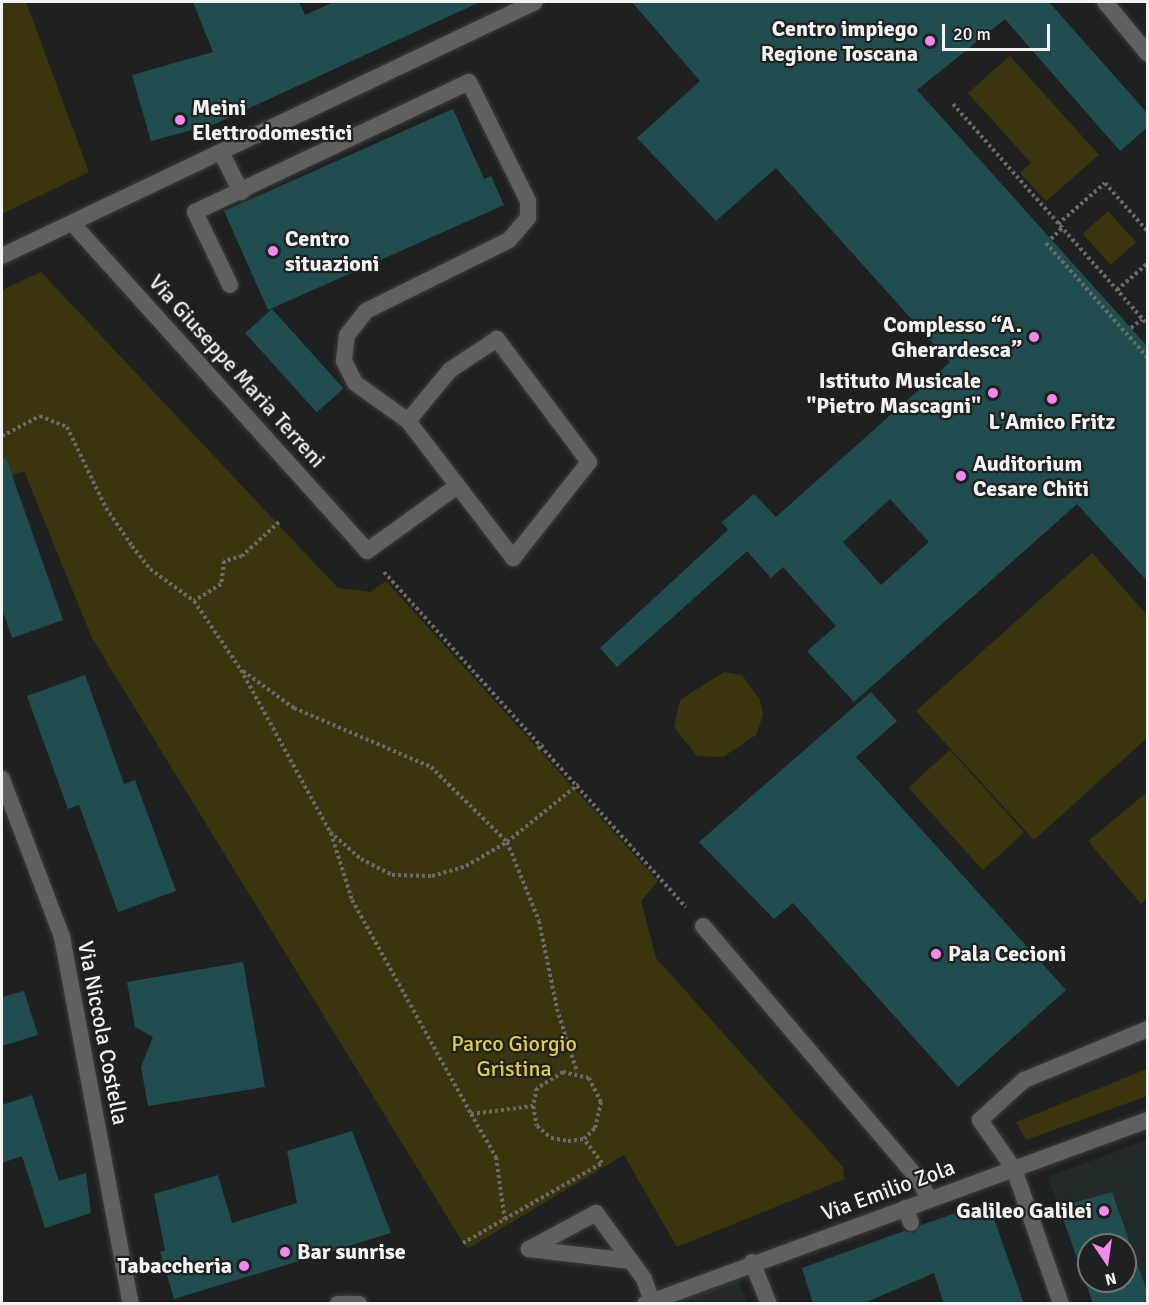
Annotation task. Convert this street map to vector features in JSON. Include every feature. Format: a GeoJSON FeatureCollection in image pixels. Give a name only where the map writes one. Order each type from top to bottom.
{"type":"FeatureCollection","features":[{"type":"Feature","properties":{"kind":"street"},"geometry":{"type":"LineString","coordinates":[[2,256],[535,2]]}},
{"type":"Feature","properties":{"kind":"street"},"geometry":{"type":"LineString","coordinates":[[1105,2],[1148,54]]}},
{"type":"Feature","properties":{"kind":"street"},"geometry":{"type":"LineString","coordinates":[[230,285],[195,212],[469,82],[528,201],[528,218],[509,240],[366,311],[347,336],[344,361],[355,383],[408,421],[513,558],[589,462],[497,339],[450,370],[408,421]]}},
{"type":"Feature","properties":{"kind":"street"},"geometry":{"type":"LineString","coordinates":[[221,152],[241,192]]}},
{"type":"Feature","properties":{"kind":"street","name":"Via Giuseppe Maria Terreni"},"geometry":{"type":"LineString","coordinates":[[72,223],[367,551]]}},
{"type":"Feature","properties":{"kind":"street"},"geometry":{"type":"LineString","coordinates":[[367,551],[458,486]]}},
{"type":"Feature","properties":{"kind":"street","name":"Via Niccola Costella"},"geometry":{"type":"LineString","coordinates":[[2,779],[63,937],[131,1304]]}},
{"type":"Feature","properties":{"kind":"street"},"geometry":{"type":"LineString","coordinates":[[703,926],[919,1180],[929,1199]]}},
{"type":"Feature","properties":{"kind":"street"},"geometry":{"type":"LineString","coordinates":[[1061,1304],[1014,1169],[980,1120],[1024,1080],[1148,1029]]}},
{"type":"Feature","properties":{"kind":"street","name":"Via Emilio Zola"},"geometry":{"type":"LineString","coordinates":[[648,1302],[752,1262],[908,1216],[929,1199],[1148,1120]]}},
{"type":"Feature","properties":{"kind":"street"},"geometry":{"type":"LineString","coordinates":[[631,1261],[529,1249],[596,1213],[631,1261],[648,1302]]}},
{"type":"Feature","properties":{"kind":"street"},"geometry":{"type":"LineString","coordinates":[[752,1262],[769,1304]]}},
{"type":"Feature","properties":{"kind":"street"},"geometry":{"type":"LineString","coordinates":[[339,1304],[359,1304]]}},
{"type":"Feature","properties":{"kind":"path"},"geometry":{"type":"LineString","coordinates":[[952,104],[1148,325]]}},
{"type":"Feature","properties":{"kind":"path"},"geometry":{"type":"LineString","coordinates":[[1058,224],[1104,183],[1148,232]]}},
{"type":"Feature","properties":{"kind":"path"},"geometry":{"type":"LineString","coordinates":[[1062,228],[1048,241],[1148,358]]}},
{"type":"Feature","properties":{"kind":"path"},"geometry":{"type":"LineString","coordinates":[[1116,290],[1148,263]]}},
{"type":"Feature","properties":{"kind":"path"},"geometry":{"type":"LineString","coordinates":[[1131,328],[1142,319]]}},
{"type":"Feature","properties":{"kind":"path"},"geometry":{"type":"LineString","coordinates":[[2,436],[40,416],[67,427],[106,508],[132,546],[150,569],[194,601],[241,670],[330,832],[352,900],[496,1157],[505,1221]]}},
{"type":"Feature","properties":{"kind":"path"},"geometry":{"type":"LineString","coordinates":[[194,601],[221,584],[224,561],[242,556],[279,522]]}},
{"type":"Feature","properties":{"kind":"path"},"geometry":{"type":"LineString","coordinates":[[367,551],[579,784],[703,926]]}},
{"type":"Feature","properties":{"kind":"path"},"geometry":{"type":"LineString","coordinates":[[241,670],[294,708],[431,767],[507,842],[536,911],[577,1072]]}},
{"type":"Feature","properties":{"kind":"path"},"geometry":{"type":"LineString","coordinates":[[538,749],[543,744]]}},
{"type":"Feature","properties":{"kind":"path"},"geometry":{"type":"LineString","coordinates":[[330,832],[361,859],[392,875],[412,876],[466,866],[507,842],[579,784]]}},
{"type":"Feature","properties":{"kind":"path"},"geometry":{"type":"LineString","coordinates":[[577,1072],[589,1078],[601,1102],[600,1117],[584,1139],[551,1138],[537,1126],[533,1106],[548,1077],[577,1072]]}},
{"type":"Feature","properties":{"kind":"path"},"geometry":{"type":"LineString","coordinates":[[471,1114],[533,1106]]}},
{"type":"Feature","properties":{"kind":"path"},"geometry":{"type":"LineString","coordinates":[[463,1243],[505,1221],[602,1163],[584,1139]]}},
{"type":"Feature","properties":{"kind":"shaded area","name":"Galileo Galilei"},"geometry":{"type":"Polygon","coordinates":[[[1147,1140],[1147,1303],[1093,1303],[1089,1293],[1137,1293],[1137,1233],[1077,1233],[1077,1258],[1048,1177],[1147,1140]]]}},
{"type":"Feature","properties":{"kind":"shaded area"},"geometry":{"type":"Polygon","coordinates":[[[736,1276],[748,1303],[656,1304],[736,1276]]]}},
{"type":"Feature","properties":{"kind":"green space"},"geometry":{"type":"Polygon","coordinates":[[[2,2],[26,2],[89,172],[2,214],[2,2]]]}},
{"type":"Feature","properties":{"kind":"green space"},"geometry":{"type":"Polygon","coordinates":[[[1010,56],[1099,155],[1046,201],[1020,173],[1031,163],[968,93],[1010,56]]]}},
{"type":"Feature","properties":{"kind":"green space"},"geometry":{"type":"Polygon","coordinates":[[[1108,211],[1136,242],[1111,265],[1083,234],[1108,211]]]}},
{"type":"Feature","properties":{"kind":"green space","name":"Parco Giorgio Gristina"},"geometry":{"type":"Polygon","coordinates":[[[41,272],[338,588],[370,592],[386,581],[658,881],[641,901],[656,958],[843,1167],[844,1179],[677,1247],[624,1155],[467,1249],[92,638],[24,471],[2,479],[2,290],[41,272]]]}},
{"type":"Feature","properties":{"kind":"green space"},"geometry":{"type":"Polygon","coordinates":[[[1092,553],[1147,615],[1147,738],[1034,840],[916,711],[1092,553]]]}},
{"type":"Feature","properties":{"kind":"green space"},"geometry":{"type":"Polygon","coordinates":[[[724,672],[742,675],[760,700],[763,715],[756,735],[723,757],[697,756],[674,727],[680,700],[724,672]]]}},
{"type":"Feature","properties":{"kind":"green space"},"geometry":{"type":"Polygon","coordinates":[[[950,750],[1024,832],[983,870],[908,787],[950,750]]]}},
{"type":"Feature","properties":{"kind":"green space"},"geometry":{"type":"Polygon","coordinates":[[[1146,793],[1148,898],[1141,904],[1088,841],[1146,793]]]}},
{"type":"Feature","properties":{"kind":"green space"},"geometry":{"type":"Polygon","coordinates":[[[1147,1069],[1147,1096],[1026,1140],[1016,1122],[1147,1069]]]}},
{"type":"Feature","properties":{"kind":"building"},"geometry":{"type":"Polygon","coordinates":[[[193,2],[299,2],[305,15],[334,2],[480,2],[215,124],[151,141],[132,75],[213,52],[193,2]]]}},
{"type":"Feature","properties":{"kind":"building"},"geometry":{"type":"Polygon","coordinates":[[[632,2],[1049,2],[1148,114],[1148,127],[1120,151],[1005,19],[917,90],[1148,347],[1148,582],[1077,504],[854,702],[807,651],[836,626],[783,567],[771,578],[747,551],[617,667],[600,648],[728,530],[722,522],[754,494],[776,517],[950,362],[776,168],[716,221],[637,138],[700,81],[632,2]],[[890,499],[843,542],[881,585],[929,542],[890,499]]]}},
{"type":"Feature","properties":{"kind":"building"},"geometry":{"type":"Polygon","coordinates":[[[453,109],[484,179],[491,176],[504,205],[268,310],[224,211],[453,109]]]}},
{"type":"Feature","properties":{"kind":"building"},"geometry":{"type":"Polygon","coordinates":[[[272,309],[344,389],[317,413],[245,333],[272,309]]]}},
{"type":"Feature","properties":{"kind":"building"},"geometry":{"type":"Polygon","coordinates":[[[6,458],[63,620],[12,638],[2,609],[2,459],[6,458]]]}},
{"type":"Feature","properties":{"kind":"building"},"geometry":{"type":"Polygon","coordinates":[[[85,675],[124,784],[135,780],[176,891],[118,912],[79,805],[68,809],[27,696],[85,675]]]}},
{"type":"Feature","properties":{"kind":"building"},"geometry":{"type":"Polygon","coordinates":[[[871,692],[897,721],[856,757],[1066,990],[958,1087],[793,903],[774,919],[699,842],[871,692]]]}},
{"type":"Feature","properties":{"kind":"building"},"geometry":{"type":"Polygon","coordinates":[[[243,962],[265,1087],[148,1106],[141,1067],[153,1037],[135,1027],[127,982],[243,962]]]}},
{"type":"Feature","properties":{"kind":"building"},"geometry":{"type":"Polygon","coordinates":[[[24,991],[38,1035],[2,1046],[2,997],[24,991]]]}},
{"type":"Feature","properties":{"kind":"building"},"geometry":{"type":"Polygon","coordinates":[[[32,1095],[59,1181],[86,1173],[91,1213],[45,1228],[22,1156],[2,1163],[2,1105],[32,1095]]]}},
{"type":"Feature","properties":{"kind":"building"},"geometry":{"type":"Polygon","coordinates":[[[352,1131],[391,1233],[174,1299],[160,1252],[165,1250],[154,1194],[218,1175],[232,1223],[297,1203],[287,1151],[352,1131]]]}},
{"type":"Feature","properties":{"kind":"building"},"geometry":{"type":"Polygon","coordinates":[[[1112,1192],[1126,1233],[1077,1233],[1077,1258],[1059,1207],[1112,1192]]]}},
{"type":"Feature","properties":{"kind":"building"},"geometry":{"type":"Polygon","coordinates":[[[988,1202],[1024,1304],[944,1304],[934,1273],[862,1304],[813,1304],[802,1268],[904,1231],[914,1233],[921,1225],[988,1202]]]}},
{"type":"Feature","properties":{"kind":"building"},"geometry":{"type":"Polygon","coordinates":[[[1137,1263],[1148,1294],[1148,1304],[1093,1304],[1089,1293],[1137,1293],[1137,1263]]]}},
{"type":"Feature","properties":{"kind":"place","name":"Centro impiego Regione Toscana"},"geometry":{"type":"Point","coordinates":[930,41]}},
{"type":"Feature","properties":{"kind":"place","name":"Meini Elettrodomestici"},"geometry":{"type":"Point","coordinates":[180,120]}},
{"type":"Feature","properties":{"kind":"place","name":"Centro situazioni"},"geometry":{"type":"Point","coordinates":[273,251]}},
{"type":"Feature","properties":{"kind":"place","name":"Complesso “A. Gherardesca”"},"geometry":{"type":"Point","coordinates":[1034,337]}},
{"type":"Feature","properties":{"kind":"place","name":"Istituto Musicale \"Pietro Mascagni\""},"geometry":{"type":"Point","coordinates":[993,393]}},
{"type":"Feature","properties":{"kind":"place","name":"L'Amico Fritz"},"geometry":{"type":"Point","coordinates":[1052,399]}},
{"type":"Feature","properties":{"kind":"place","name":"Auditorium Cesare Chiti"},"geometry":{"type":"Point","coordinates":[961,476]}},
{"type":"Feature","properties":{"kind":"place","name":"Pala Cecioni"},"geometry":{"type":"Point","coordinates":[936,954]}},
{"type":"Feature","properties":{"kind":"place","name":"Galileo Galilei"},"geometry":{"type":"Point","coordinates":[1104,1211]}},
{"type":"Feature","properties":{"kind":"place","name":"Bar sunrise"},"geometry":{"type":"Point","coordinates":[285,1252]}},
{"type":"Feature","properties":{"kind":"place","name":"Tabaccheria"},"geometry":{"type":"Point","coordinates":[244,1266]}}]}
